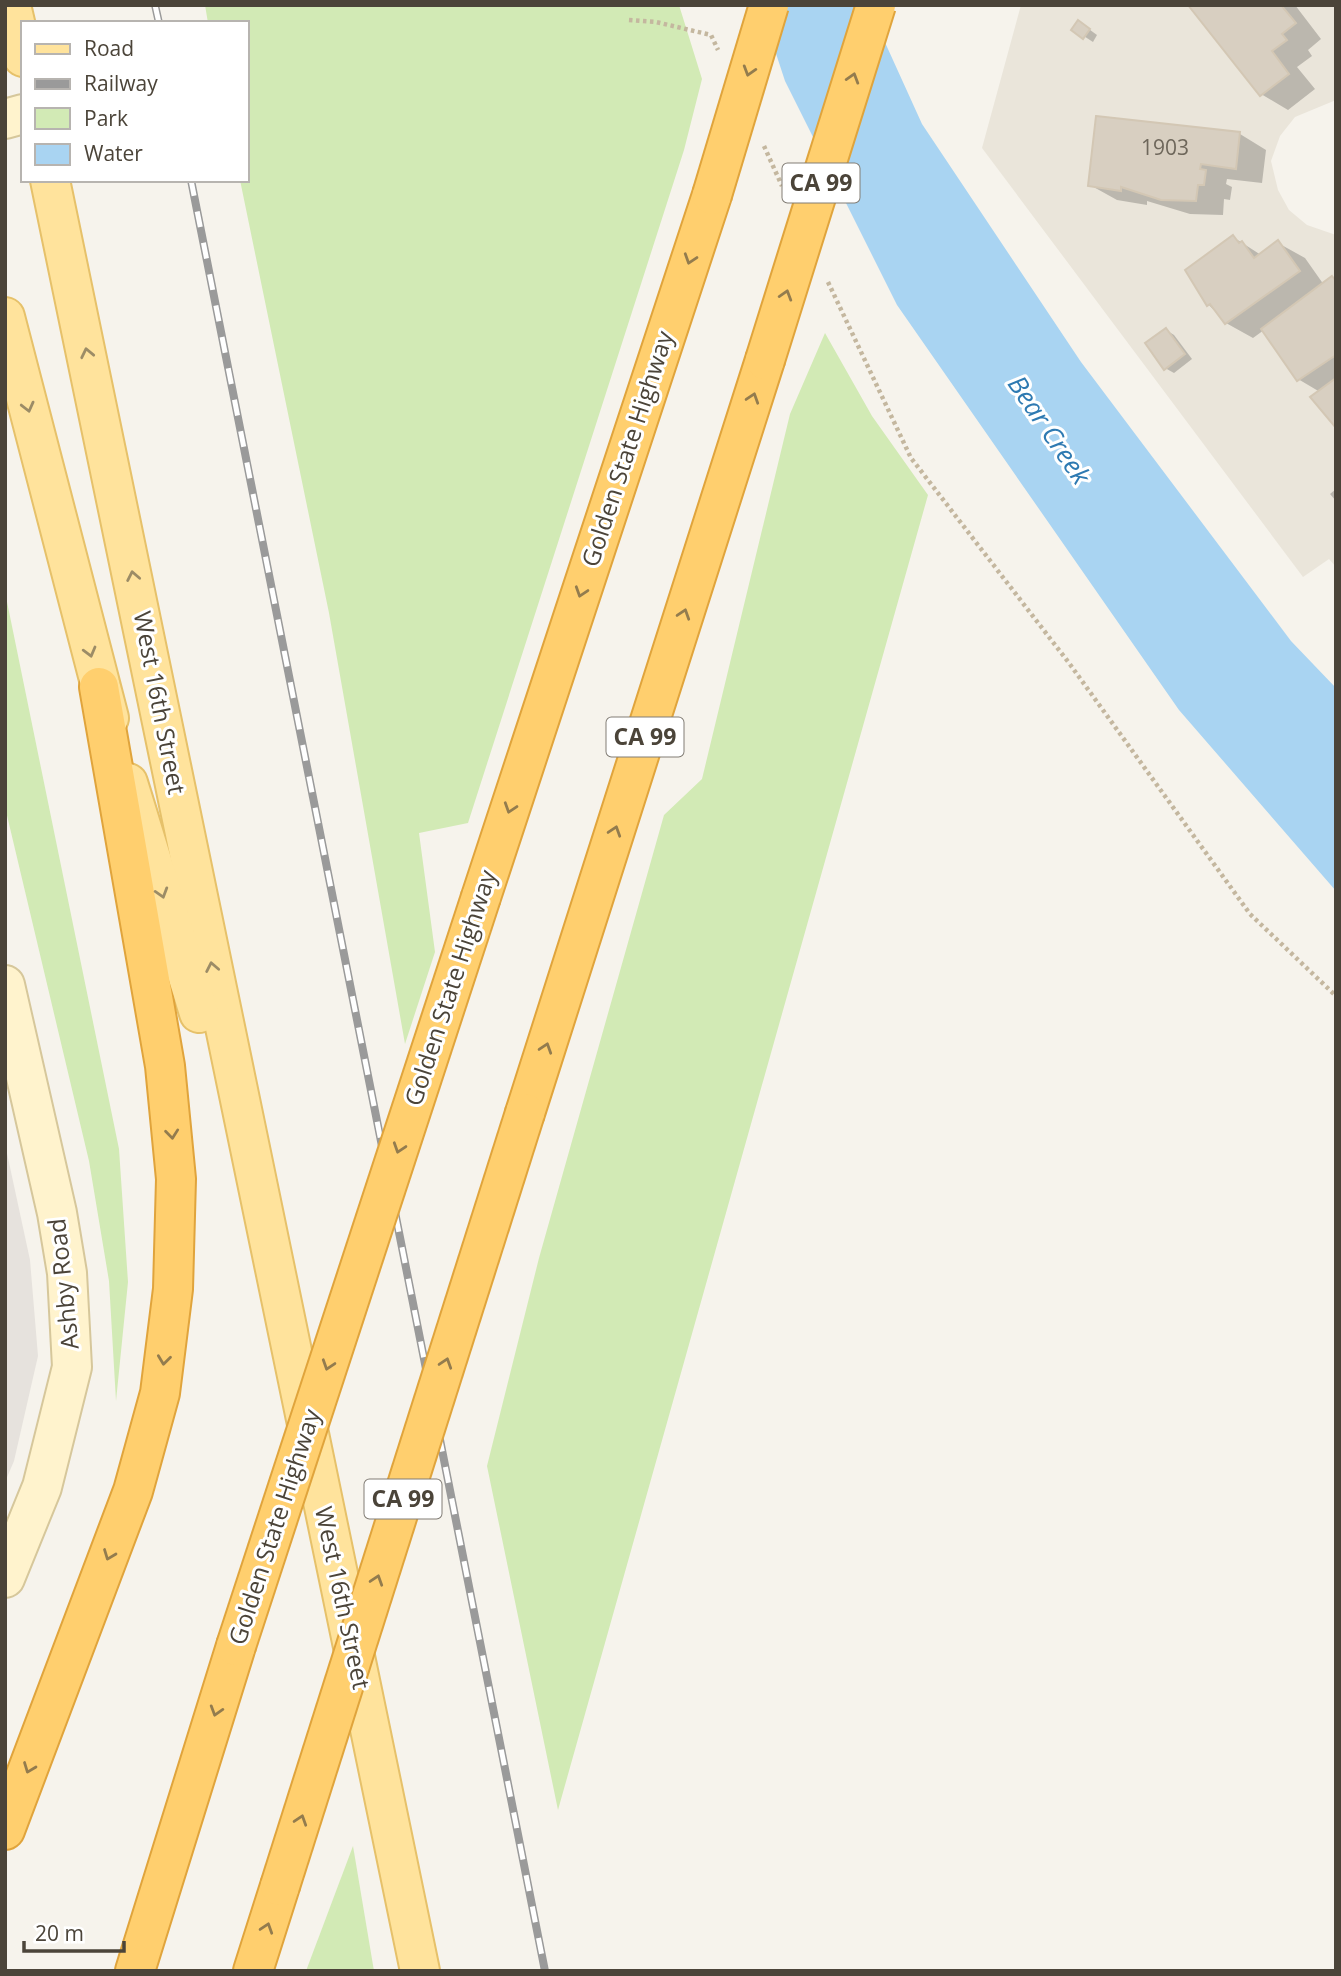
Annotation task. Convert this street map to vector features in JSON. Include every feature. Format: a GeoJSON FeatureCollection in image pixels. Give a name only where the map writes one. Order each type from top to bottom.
{"type":"FeatureCollection","features":[{"type":"Feature","properties":{"kind":"highway","name":"Golden State Highway"},"geometry":{"type":"LineString","coordinates":[[135,1971],[236,1646],[712,195],[769,5]]}},
{"type":"Feature","properties":{"kind":"highway","name":"CA 99"},"geometry":{"type":"LineString","coordinates":[[253,1971],[876,5]]}},
{"type":"Feature","properties":{"kind":"highway"},"geometry":{"type":"LineString","coordinates":[[5,1830],[133,1491],[160,1393],[173,1289],[176,1179],[165,1066],[99,687]]}},
{"type":"Feature","properties":{"kind":"main road"},"geometry":{"type":"LineString","coordinates":[[11,5],[21,48]]}},
{"type":"Feature","properties":{"kind":"main road","name":"West 16th Street"},"geometry":{"type":"LineString","coordinates":[[50,182],[116,489],[264,1226],[420,1971]]}},
{"type":"Feature","properties":{"kind":"main road","name":"West 16th Street"},"geometry":{"type":"LineString","coordinates":[[5,317],[99,687],[264,1226]]}},
{"type":"Feature","properties":{"kind":"main road","name":"Ashby Road"},"geometry":{"type":"LineString","coordinates":[[5,985],[57,1213],[67,1273],[72,1367],[42,1487],[5,1578]]}},
{"type":"Feature","properties":{"kind":"path"},"geometry":{"type":"LineString","coordinates":[[629,20],[656,22],[711,35],[723,60]]}},
{"type":"Feature","properties":{"kind":"path"},"geometry":{"type":"LineString","coordinates":[[758,134],[788,197]]}},
{"type":"Feature","properties":{"kind":"path"},"geometry":{"type":"LineString","coordinates":[[823,271],[911,458],[1069,663],[1251,914],[1336,996]]}},
{"type":"Feature","properties":{"kind":"shaded area"},"geometry":{"type":"Polygon","coordinates":[[[1021,5],[1336,5],[1336,100],[1295,117],[1280,136],[1271,161],[1278,190],[1289,210],[1307,225],[1336,235],[1336,567],[1329,559],[1303,577],[982,148],[1021,5]]]}},
{"type":"Feature","properties":{"kind":"shaded area"},"geometry":{"type":"Polygon","coordinates":[[[5,1144],[30,1260],[38,1356],[14,1461],[5,1482],[5,1144]]]}},
{"type":"Feature","properties":{"kind":"green space"},"geometry":{"type":"Polygon","coordinates":[[[205,5],[679,5],[702,79],[684,150],[468,823],[419,833],[435,952],[405,1044],[329,613],[240,182],[248,182],[248,21],[208,21],[205,5]]]}},
{"type":"Feature","properties":{"kind":"green space"},"geometry":{"type":"Polygon","coordinates":[[[825,333],[872,416],[928,495],[558,1810],[487,1466],[539,1258],[664,815],[702,779],[790,414],[825,333]]]}},
{"type":"Feature","properties":{"kind":"green space"},"geometry":{"type":"Polygon","coordinates":[[[5,592],[119,1149],[128,1282],[116,1401],[109,1281],[89,1161],[5,807],[5,592]]]}},
{"type":"Feature","properties":{"kind":"green space"},"geometry":{"type":"Polygon","coordinates":[[[353,1846],[374,1971],[306,1971],[353,1846]]]}},
{"type":"Feature","properties":{"kind":"water","name":"Bear Creek"},"geometry":{"type":"Polygon","coordinates":[[[760,5],[868,5],[922,124],[1081,362],[1291,641],[1336,688],[1336,891],[1179,710],[897,305],[785,81],[760,5]]]}},
{"type":"Feature","properties":{"kind":"building"},"geometry":{"type":"Polygon","coordinates":[[[1188,5],[1281,5],[1296,23],[1282,34],[1287,40],[1272,51],[1289,74],[1260,96],[1188,5]]]}},
{"type":"Feature","properties":{"kind":"building"},"geometry":{"type":"Polygon","coordinates":[[[1078,20],[1090,29],[1083,39],[1071,30],[1078,20]]]}},
{"type":"Feature","properties":{"kind":"building"},"geometry":{"type":"Polygon","coordinates":[[[1096,116],[1240,132],[1236,169],[1201,164],[1200,169],[1206,170],[1204,185],[1198,185],[1196,201],[1161,200],[1121,187],[1121,191],[1088,186],[1096,116]]]}},
{"type":"Feature","properties":{"kind":"building"},"geometry":{"type":"Polygon","coordinates":[[[1233,235],[1239,243],[1242,241],[1254,258],[1278,240],[1300,271],[1225,324],[1210,304],[1207,306],[1185,270],[1233,235]]]}},
{"type":"Feature","properties":{"kind":"building"},"geometry":{"type":"Polygon","coordinates":[[[1332,276],[1336,281],[1336,355],[1297,381],[1261,329],[1332,276]]]}},
{"type":"Feature","properties":{"kind":"building"},"geometry":{"type":"Polygon","coordinates":[[[1166,328],[1185,354],[1164,370],[1145,343],[1166,328]]]}},
{"type":"Feature","properties":{"kind":"building"},"geometry":{"type":"Polygon","coordinates":[[[1336,378],[1336,428],[1310,397],[1336,378]]]}},
{"type":"Feature","properties":{"kind":"railway"},"geometry":{"type":"LineString","coordinates":[[155,5],[159,21]]}},
{"type":"Feature","properties":{"kind":"railway"},"geometry":{"type":"LineString","coordinates":[[191,182],[545,1971]]}}]}
